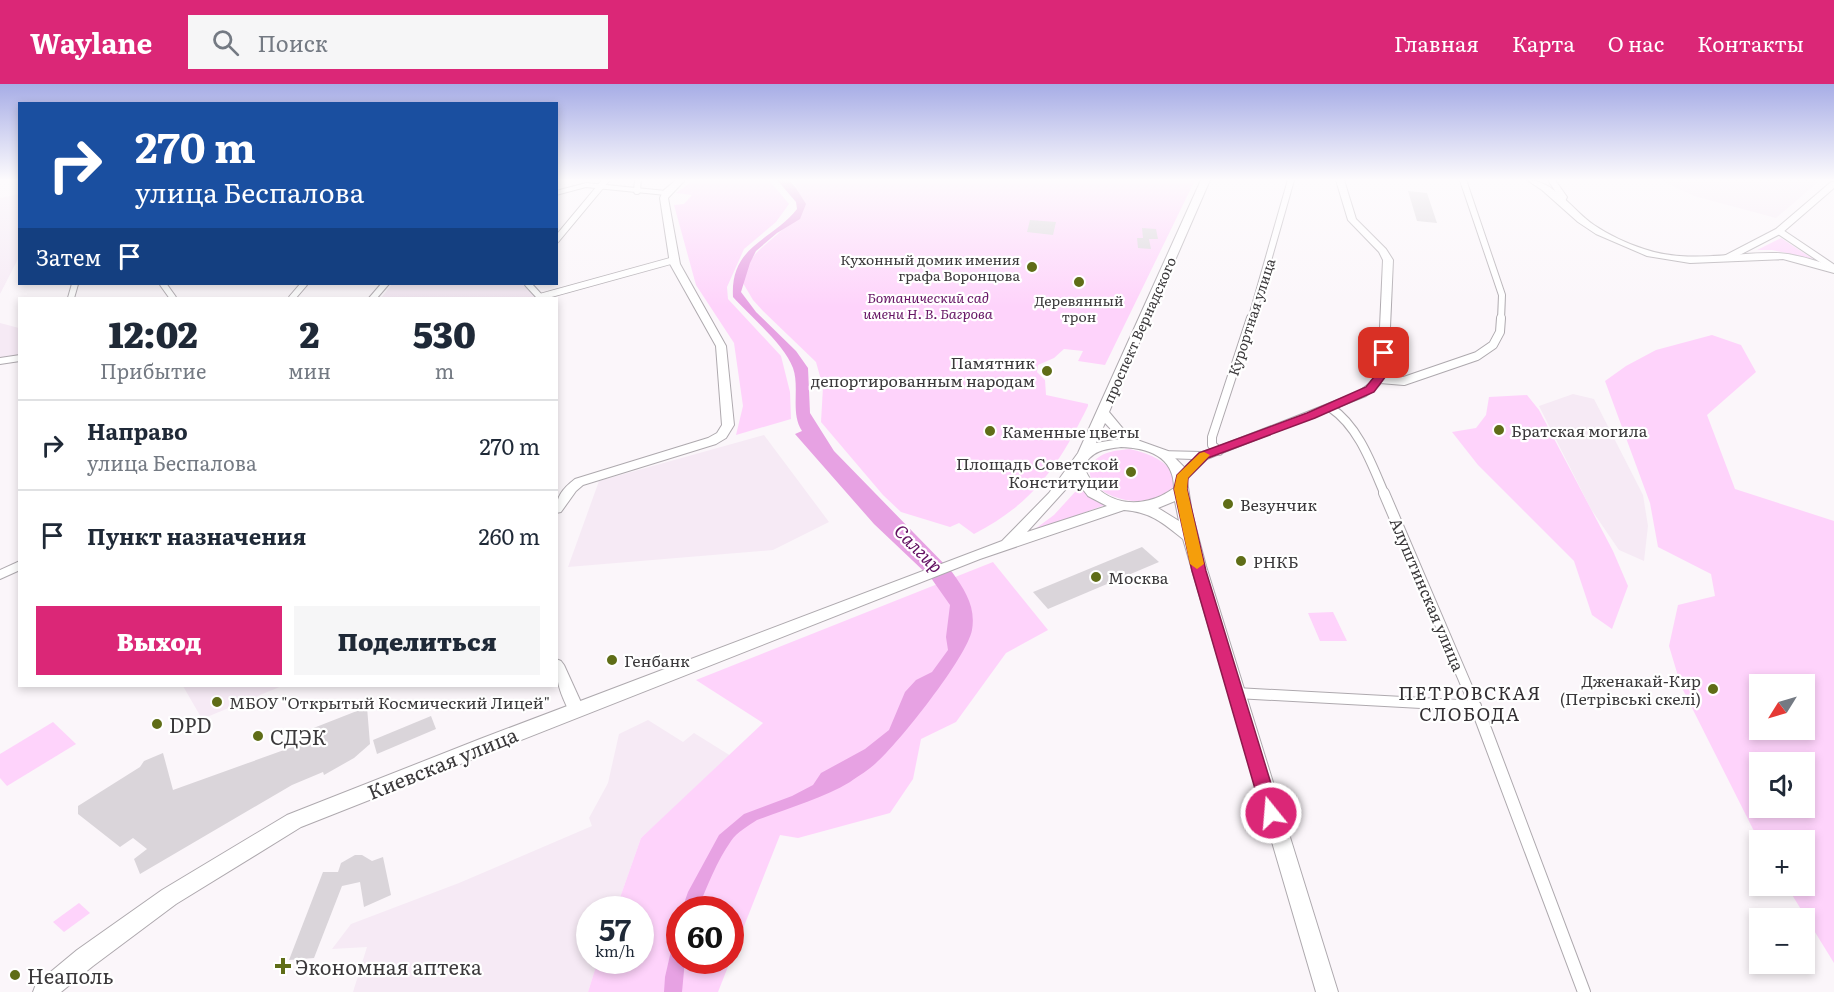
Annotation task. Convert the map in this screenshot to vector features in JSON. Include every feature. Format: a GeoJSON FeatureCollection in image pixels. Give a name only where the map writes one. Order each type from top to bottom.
{"type":"FeatureCollection","features":[{"type":"Feature","properties":{"kind":"main road"},"geometry":{"type":"LineString","coordinates":[[558,506],[571,488],[579,482],[707,443],[722,435],[728,425],[721,346],[680,278],[674,260],[667,222]]}},
{"type":"Feature","properties":{"kind":"main road","name":"проспект Вернадского"},"geometry":{"type":"LineString","coordinates":[[1084,453],[1104,414],[1187,222]]}},
{"type":"Feature","properties":{"kind":"main road"},"geometry":{"type":"LineString","coordinates":[[1203,456],[1181,483],[1173,497],[1161,503],[1142,506],[1122,506],[1102,499],[1081,484],[1077,467],[1084,453],[1110,444],[1140,445],[1163,454],[1203,456],[1331,408],[1370,390],[1383,372],[1388,260],[1383,251],[1354,222]]}},
{"type":"Feature","properties":{"kind":"main road"},"geometry":{"type":"LineString","coordinates":[[1583,222],[1642,251],[1683,261],[1791,257],[1834,269]]}},
{"type":"Feature","properties":{"kind":"main road","name":"проспект Вернадского"},"geometry":{"type":"LineString","coordinates":[[1104,414],[1119,433],[1140,445]]}},
{"type":"Feature","properties":{"kind":"main road"},"geometry":{"type":"LineString","coordinates":[[1163,454],[1177,466],[1190,537],[1235,693],[1327,992]]}},
{"type":"Feature","properties":{"kind":"main road","name":"Киевская улица"},"geometry":{"type":"LineString","coordinates":[[1008,543],[1054,496],[1077,467]]}},
{"type":"Feature","properties":{"kind":"main road","name":"Киевская улица"},"geometry":{"type":"LineString","coordinates":[[44,992],[169,897],[294,821],[975,555],[1008,543],[1026,540],[1122,506]]}},
{"type":"Feature","properties":{"kind":"main road"},"geometry":{"type":"LineString","coordinates":[[1142,506],[1161,515],[1190,537]]}},
{"type":"Feature","properties":{"kind":"main road"},"geometry":{"type":"LineString","coordinates":[[558,669],[576,709]]}},
{"type":"Feature","properties":{"kind":"street"},"geometry":{"type":"LineString","coordinates":[[558,238],[571,222]]}},
{"type":"Feature","properties":{"kind":"street","name":"Курортная улица"},"geometry":{"type":"LineString","coordinates":[[1219,451],[1212,445],[1212,437],[1263,283],[1279,222]]}},
{"type":"Feature","properties":{"kind":"street"},"geometry":{"type":"LineString","coordinates":[[1380,379],[1404,381],[1453,366],[1477,356],[1493,345],[1500,333],[1502,295],[1477,222]]}},
{"type":"Feature","properties":{"kind":"street"},"geometry":{"type":"LineString","coordinates":[[1725,259],[1779,231],[1789,222]]}},
{"type":"Feature","properties":{"kind":"street"},"geometry":{"type":"LineString","coordinates":[[1779,231],[1834,269]]}},
{"type":"Feature","properties":{"kind":"street"},"geometry":{"type":"LineString","coordinates":[[529,285],[540,297],[674,260]]}},
{"type":"Feature","properties":{"kind":"street"},"geometry":{"type":"LineString","coordinates":[[293,297],[303,285]]}},
{"type":"Feature","properties":{"kind":"street"},"geometry":{"type":"LineString","coordinates":[[374,297],[384,285]]}},
{"type":"Feature","properties":{"kind":"street"},"geometry":{"type":"LineString","coordinates":[[0,361],[18,358]]}},
{"type":"Feature","properties":{"kind":"street","name":"Алуштинская улица"},"geometry":{"type":"LineString","coordinates":[[1331,408],[1340,414],[1366,450],[1476,706],[1584,992]]}},
{"type":"Feature","properties":{"kind":"street"},"geometry":{"type":"LineString","coordinates":[[0,575],[18,566]]}},
{"type":"Feature","properties":{"kind":"street"},"geometry":{"type":"LineString","coordinates":[[1235,693],[1476,706]]}},
{"type":"Feature","properties":{"kind":"shaded area"},"geometry":{"type":"Polygon","coordinates":[[[0,222],[18,222],[18,259],[0,294],[0,222]]]}},
{"type":"Feature","properties":{"kind":"shaded area"},"geometry":{"type":"Polygon","coordinates":[[[391,285],[525,285],[534,297],[382,297],[391,285]]]}},
{"type":"Feature","properties":{"kind":"shaded area"},"geometry":{"type":"Polygon","coordinates":[[[0,323],[18,328],[18,357],[0,360],[0,323]]]}},
{"type":"Feature","properties":{"kind":"shaded area"},"geometry":{"type":"Polygon","coordinates":[[[1573,394],[1594,399],[1643,495],[1648,526],[1644,561],[1619,550],[1591,509],[1539,406],[1573,394]]]}},
{"type":"Feature","properties":{"kind":"shaded area"},"geometry":{"type":"Polygon","coordinates":[[[764,435],[829,522],[773,550],[568,567],[599,481],[764,435]]]}},
{"type":"Feature","properties":{"kind":"shaded area","name":"МБОУ \"Открытый Космический Лицей\""},"geometry":{"type":"Polygon","coordinates":[[[184,687],[280,687],[202,719],[184,687]]]}},
{"type":"Feature","properties":{"kind":"shaded area"},"geometry":{"type":"Polygon","coordinates":[[[648,720],[683,742],[694,733],[731,756],[641,838],[621,896],[576,896],[576,974],[594,974],[588,992],[353,992],[367,947],[332,949],[351,924],[459,883],[592,826],[589,818],[608,783],[619,734],[648,720]]]}},
{"type":"Feature","properties":{"kind":"green space"},"geometry":{"type":"Polygon","coordinates":[[[679,222],[776,222],[744,249],[727,287],[728,299],[781,356],[790,392],[791,419],[736,435],[743,406],[734,343],[696,285],[679,222]]]}},
{"type":"Feature","properties":{"kind":"green space","name":"Ботанический сад имени Н. В. Багрова"},"geometry":{"type":"Polygon","coordinates":[[[1174,222],[1105,365],[1078,361],[1083,351],[1064,349],[1054,358],[1038,365],[1037,372],[1045,380],[1046,395],[1088,404],[1088,406],[1066,447],[1043,480],[1013,509],[974,534],[959,523],[950,527],[901,512],[883,495],[821,422],[823,387],[816,362],[763,311],[743,283],[753,258],[788,224],[1174,222]]]}},
{"type":"Feature","properties":{"kind":"green space"},"geometry":{"type":"Polygon","coordinates":[[[1781,238],[1813,259],[1772,250],[1757,250],[1781,238]]]}},
{"type":"Feature","properties":{"kind":"green space"},"geometry":{"type":"Polygon","coordinates":[[[1712,335],[1741,345],[1756,372],[1707,415],[1735,489],[1834,521],[1834,963],[1815,932],[1815,908],[1800,908],[1793,896],[1815,896],[1815,830],[1753,830],[1681,686],[1669,646],[1678,605],[1715,596],[1711,574],[1658,547],[1650,503],[1605,381],[1626,366],[1656,350],[1712,335]]]}},
{"type":"Feature","properties":{"kind":"green space"},"geometry":{"type":"Polygon","coordinates":[[[1527,395],[1539,410],[1613,551],[1628,586],[1612,629],[1592,615],[1574,561],[1478,465],[1452,432],[1476,428],[1486,415],[1489,397],[1527,395]]]}},
{"type":"Feature","properties":{"kind":"green space"},"geometry":{"type":"Polygon","coordinates":[[[1130,449],[1155,457],[1174,474],[1173,487],[1163,496],[1145,501],[1125,500],[1107,493],[1093,482],[1089,468],[1101,455],[1130,449]]]}},
{"type":"Feature","properties":{"kind":"green space"},"geometry":{"type":"Polygon","coordinates":[[[1084,490],[1105,505],[1031,532],[1054,515],[1075,492],[1084,490]]]}},
{"type":"Feature","properties":{"kind":"green space"},"geometry":{"type":"Polygon","coordinates":[[[993,562],[1048,630],[1006,653],[956,722],[921,739],[913,779],[890,813],[798,838],[780,835],[744,926],[744,896],[666,896],[666,974],[725,974],[718,992],[588,992],[594,974],[654,974],[654,896],[621,896],[641,838],[763,723],[696,680],[993,562]]]}},
{"type":"Feature","properties":{"kind":"green space"},"geometry":{"type":"Polygon","coordinates":[[[1333,612],[1347,641],[1320,641],[1308,613],[1333,612]]]}},
{"type":"Feature","properties":{"kind":"green space"},"geometry":{"type":"Polygon","coordinates":[[[53,722],[76,744],[7,786],[0,778],[0,754],[53,722]]]}},
{"type":"Feature","properties":{"kind":"green space"},"geometry":{"type":"Polygon","coordinates":[[[79,903],[90,913],[64,932],[53,922],[79,903]]]}},
{"type":"Feature","properties":{"kind":"water","name":"Салгир"},"geometry":{"type":"Polygon","coordinates":[[[784,222],[794,222],[777,233],[756,251],[741,292],[756,312],[796,351],[808,368],[810,413],[834,451],[952,572],[971,606],[973,622],[967,643],[945,679],[915,720],[876,763],[840,788],[757,820],[743,829],[733,838],[721,857],[704,896],[687,896],[719,835],[744,814],[792,796],[813,785],[821,773],[865,749],[889,730],[905,692],[916,680],[932,672],[948,650],[946,637],[950,605],[931,578],[874,524],[795,434],[802,431],[798,424],[795,376],[789,359],[775,340],[733,297],[738,266],[745,255],[784,222]]]}},
{"type":"Feature","properties":{"kind":"water"},"geometry":{"type":"Polygon","coordinates":[[[666,973],[684,974],[682,992],[664,992],[666,973]]]}},
{"type":"Feature","properties":{"kind":"building"},"geometry":{"type":"Polygon","coordinates":[[[1029,222],[1056,222],[1053,235],[1027,232],[1029,222]]]}},
{"type":"Feature","properties":{"kind":"building"},"geometry":{"type":"Polygon","coordinates":[[[1142,228],[1156,229],[1158,239],[1149,239],[1151,249],[1138,248],[1137,238],[1143,238],[1142,228]]]}},
{"type":"Feature","properties":{"kind":"building","name":"Москва"},"geometry":{"type":"Polygon","coordinates":[[[1142,547],[1159,562],[1048,609],[1033,592],[1142,547]]]}},
{"type":"Feature","properties":{"kind":"building"},"geometry":{"type":"Polygon","coordinates":[[[367,707],[370,744],[354,758],[324,775],[323,772],[292,785],[140,874],[134,859],[147,849],[133,838],[120,847],[78,814],[78,806],[140,767],[144,761],[163,753],[173,790],[312,740],[311,729],[367,707]]]}},
{"type":"Feature","properties":{"kind":"building"},"geometry":{"type":"Polygon","coordinates":[[[431,716],[436,729],[377,754],[373,740],[431,716]]]}},
{"type":"Feature","properties":{"kind":"building"},"geometry":{"type":"Polygon","coordinates":[[[355,855],[362,855],[372,861],[383,857],[391,895],[364,907],[360,882],[342,886],[314,958],[289,960],[323,872],[338,872],[341,863],[355,855]]]}},
{"type":"Feature","properties":{"kind":"slow traffic"},"geometry":{"type":"LineString","coordinates":[[1197,564],[1180,489],[1182,477],[1204,455]]}},
{"type":"Feature","properties":{"kind":"place","name":"Кухонный домик имения графа Воронцова"},"geometry":{"type":"Point","coordinates":[1032,267]}},
{"type":"Feature","properties":{"kind":"place","name":"Деревянный трон"},"geometry":{"type":"Point","coordinates":[1079,282]}},
{"type":"Feature","properties":{"kind":"place","name":"Памятник депортированным народам"},"geometry":{"type":"Point","coordinates":[1047,371]}},
{"type":"Feature","properties":{"kind":"place","name":"Братская могила"},"geometry":{"type":"Point","coordinates":[1499,430]}},
{"type":"Feature","properties":{"kind":"place","name":"Каменные цветы"},"geometry":{"type":"Point","coordinates":[990,431]}},
{"type":"Feature","properties":{"kind":"place","name":"Площадь Советской Конституции"},"geometry":{"type":"Point","coordinates":[1131,472]}},
{"type":"Feature","properties":{"kind":"place","name":"Везунчик"},"geometry":{"type":"Point","coordinates":[1228,504]}},
{"type":"Feature","properties":{"kind":"place","name":"РНКБ"},"geometry":{"type":"Point","coordinates":[1241,561]}},
{"type":"Feature","properties":{"kind":"place","name":"Москва"},"geometry":{"type":"Point","coordinates":[1096,577]}},
{"type":"Feature","properties":{"kind":"place","name":"Генбанк"},"geometry":{"type":"Point","coordinates":[612,660]}},
{"type":"Feature","properties":{"kind":"place","name":"Дженакай-Кир (Петрівські скелі)"},"geometry":{"type":"Point","coordinates":[1713,689]}},
{"type":"Feature","properties":{"kind":"place","name":"МБОУ \"Открытый Космический Лицей\""},"geometry":{"type":"Point","coordinates":[217,702]}},
{"type":"Feature","properties":{"kind":"place","name":"DPD"},"geometry":{"type":"Point","coordinates":[157,724]}},
{"type":"Feature","properties":{"kind":"place","name":"СДЭК"},"geometry":{"type":"Point","coordinates":[258,736]}},
{"type":"Feature","properties":{"kind":"place","name":"Экономная аптека"},"geometry":{"type":"Point","coordinates":[283,966]}},
{"type":"Feature","properties":{"kind":"place","name":"Неаполь"},"geometry":{"type":"Point","coordinates":[15,975]}},
{"type":"Feature","properties":{"kind":"district","name":"ПЕТРОВСКАЯ СЛОБОДА"},"geometry":{"type":"Point","coordinates":[1470,702]}},
{"type":"Feature","properties":{"kind":"route"},"geometry":{"type":"LineString","coordinates":[[1271,813],[1199,571],[1180,489],[1182,477],[1203,456],[1311,416],[1370,390],[1383,372],[1384,353]]}}]}
